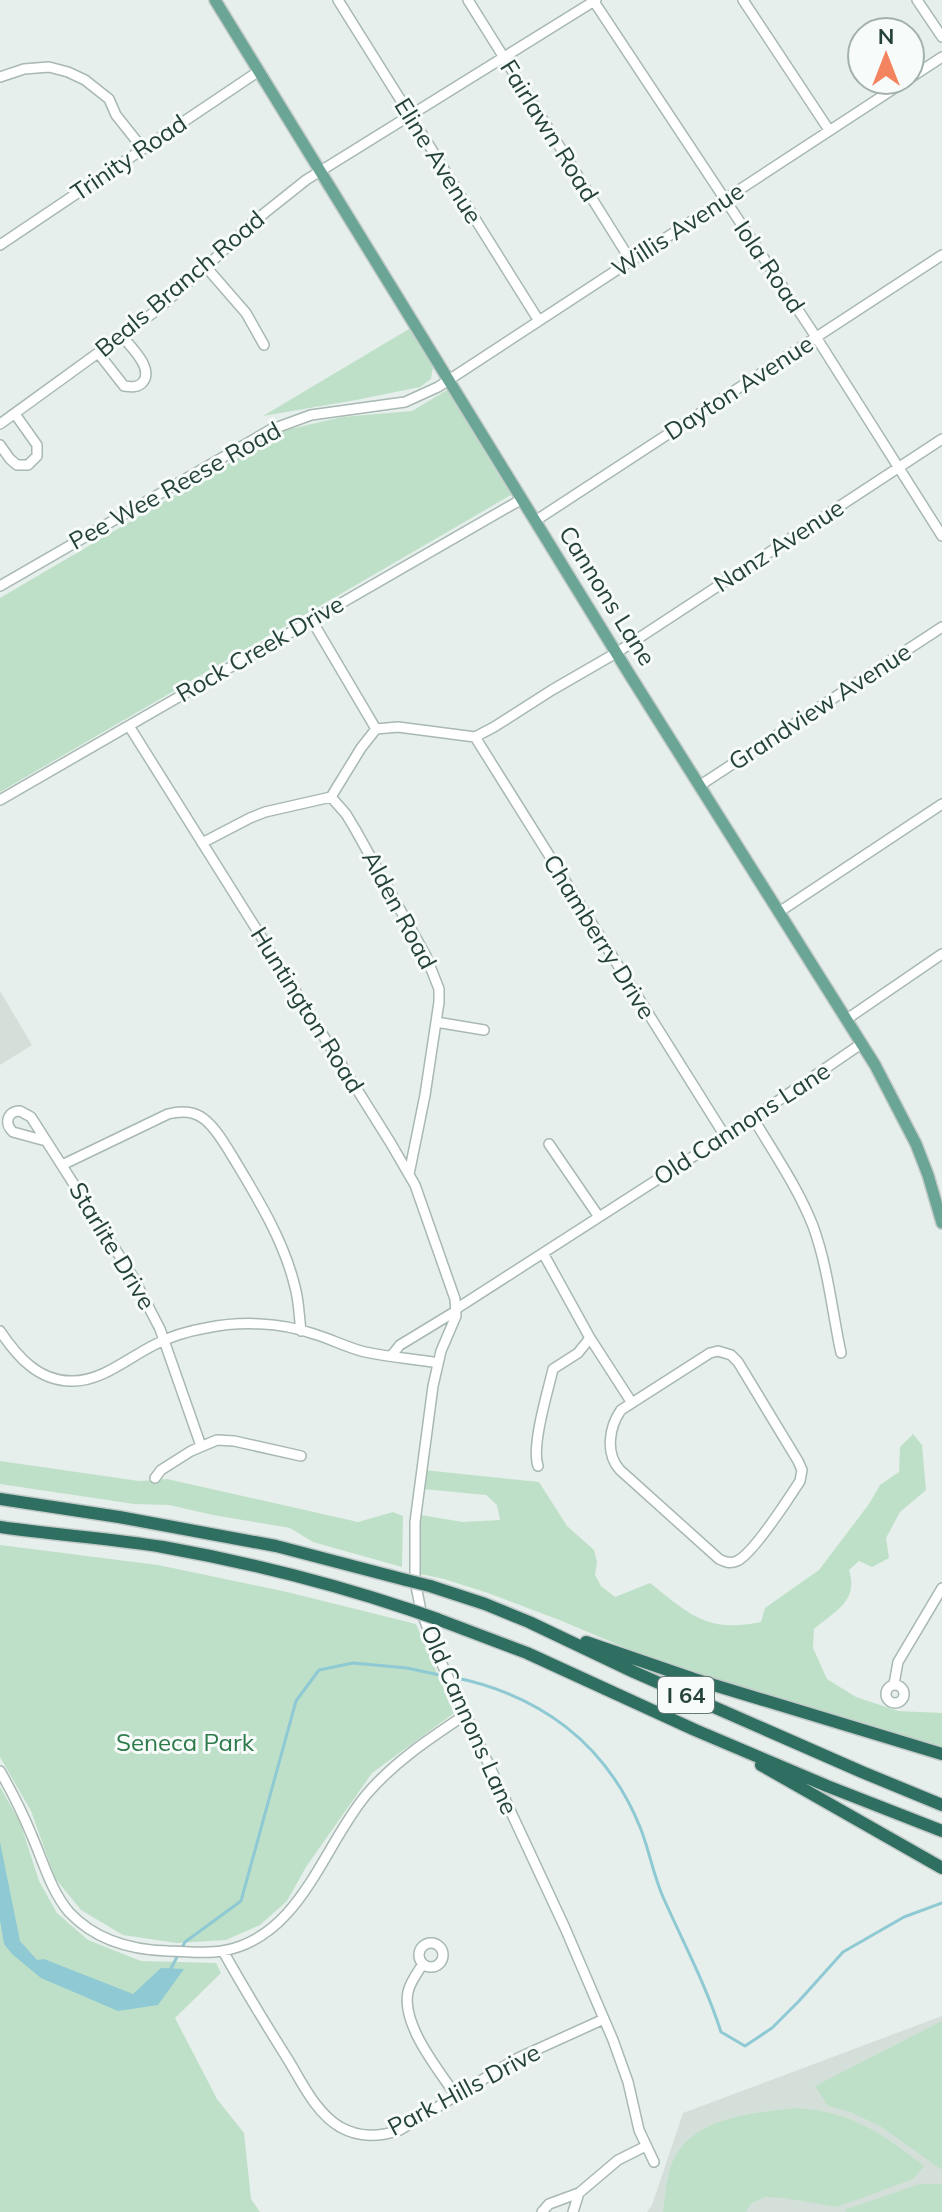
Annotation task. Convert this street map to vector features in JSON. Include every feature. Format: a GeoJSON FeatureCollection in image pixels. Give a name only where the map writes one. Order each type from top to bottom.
{"type":"FeatureCollection","features":[{"type":"Feature","properties":{"kind":"highway","name":"I 64"},"geometry":{"type":"LineString","coordinates":[[0,1499],[276,1546],[430,1586],[529,1622],[729,1714],[942,1805]]}},
{"type":"Feature","properties":{"kind":"highway","name":"I 64"},"geometry":{"type":"LineString","coordinates":[[0,1527],[161,1547],[360,1593],[527,1653],[695,1730],[942,1831]]}},
{"type":"Feature","properties":{"kind":"highway"},"geometry":{"type":"LineString","coordinates":[[529,1622],[694,1679],[942,1754]]}},
{"type":"Feature","properties":{"kind":"highway"},"geometry":{"type":"LineString","coordinates":[[695,1730],[942,1868]]}},
{"type":"Feature","properties":{"kind":"main road","name":"Cannons Lane"},"geometry":{"type":"LineString","coordinates":[[215,0],[616,653],[890,1091],[916,1144],[942,1223]]}},
{"type":"Feature","properties":{"kind":"street","name":"Eline Avenue"},"geometry":{"type":"LineString","coordinates":[[338,0],[539,321]]}},
{"type":"Feature","properties":{"kind":"street","name":"Fairlawn Road"},"geometry":{"type":"LineString","coordinates":[[468,0],[631,261]]}},
{"type":"Feature","properties":{"kind":"street","name":"Beals Branch Road"},"geometry":{"type":"LineString","coordinates":[[1,422],[153,313],[272,206],[319,171],[594,0]]}},
{"type":"Feature","properties":{"kind":"street","name":"Iola Road"},"geometry":{"type":"LineString","coordinates":[[594,0],[816,337],[942,536]]}},
{"type":"Feature","properties":{"kind":"street"},"geometry":{"type":"LineString","coordinates":[[743,0],[829,130]]}},
{"type":"Feature","properties":{"kind":"street"},"geometry":{"type":"LineString","coordinates":[[917,0],[942,37]]}},
{"type":"Feature","properties":{"kind":"street"},"geometry":{"type":"LineString","coordinates":[[0,77],[24,69],[49,67],[85,80],[109,99],[116,115],[143,149]]}},
{"type":"Feature","properties":{"kind":"street","name":"Trinity Road"},"geometry":{"type":"LineString","coordinates":[[0,245],[259,71]]}},
{"type":"Feature","properties":{"kind":"street","name":"Willis Avenue"},"geometry":{"type":"LineString","coordinates":[[449,381],[882,96]]}},
{"type":"Feature","properties":{"kind":"street","name":"Dayton Avenue"},"geometry":{"type":"LineString","coordinates":[[535,521],[942,255]]}},
{"type":"Feature","properties":{"kind":"street"},"geometry":{"type":"LineString","coordinates":[[206,267],[246,313],[264,345]]}},
{"type":"Feature","properties":{"kind":"street"},"geometry":{"type":"LineString","coordinates":[[99,354],[124,386],[131,387],[142,382],[146,377],[145,366],[122,336]]}},
{"type":"Feature","properties":{"kind":"street","name":"Pee Wee Reese Road"},"geometry":{"type":"LineString","coordinates":[[0,586],[270,430],[311,415],[405,402],[449,381]]}},
{"type":"Feature","properties":{"kind":"street"},"geometry":{"type":"LineString","coordinates":[[0,445],[17,465],[28,465],[37,456],[37,445],[15,414]]}},
{"type":"Feature","properties":{"kind":"street","name":"Nanz Avenue"},"geometry":{"type":"LineString","coordinates":[[475,737],[616,653],[942,439]]}},
{"type":"Feature","properties":{"kind":"street","name":"Rock Creek Drive"},"geometry":{"type":"LineString","coordinates":[[0,800],[522,499]]}},
{"type":"Feature","properties":{"kind":"street"},"geometry":{"type":"LineString","coordinates":[[311,619],[376,729]]}},
{"type":"Feature","properties":{"kind":"street","name":"Grandview Avenue"},"geometry":{"type":"LineString","coordinates":[[699,786],[942,627]]}},
{"type":"Feature","properties":{"kind":"street","name":"Huntington Road"},"geometry":{"type":"LineString","coordinates":[[129,726],[409,1174],[455,1299],[456,1310]]}},
{"type":"Feature","properties":{"kind":"street"},"geometry":{"type":"LineString","coordinates":[[376,729],[398,727],[475,737]]}},
{"type":"Feature","properties":{"kind":"street"},"geometry":{"type":"LineString","coordinates":[[202,843],[265,812],[331,797],[376,729]]}},
{"type":"Feature","properties":{"kind":"street","name":"Chamberry Drive"},"geometry":{"type":"LineString","coordinates":[[475,737],[725,1136]]}},
{"type":"Feature","properties":{"kind":"street","name":"Alden Road"},"geometry":{"type":"LineString","coordinates":[[331,797],[355,829],[426,956],[439,989],[409,1174]]}},
{"type":"Feature","properties":{"kind":"street"},"geometry":{"type":"LineString","coordinates":[[779,912],[942,804]]}},
{"type":"Feature","properties":{"kind":"street"},"geometry":{"type":"LineString","coordinates":[[847,1019],[942,954]]}},
{"type":"Feature","properties":{"kind":"street"},"geometry":{"type":"LineString","coordinates":[[436,1022],[484,1030]]}},
{"type":"Feature","properties":{"kind":"street","name":"Old Cannons Lane"},"geometry":{"type":"LineString","coordinates":[[654,2162],[639,2130],[621,2061],[604,2019],[454,1691],[421,1611],[414,1573],[415,1522],[438,1363],[456,1310],[753,1118],[861,1044]]}},
{"type":"Feature","properties":{"kind":"street"},"geometry":{"type":"LineString","coordinates":[[62,1165],[168,1114],[192,1113],[205,1120],[236,1163],[273,1227],[296,1288],[301,1331]]}},
{"type":"Feature","properties":{"kind":"street"},"geometry":{"type":"LineString","coordinates":[[753,1118],[794,1185],[813,1226],[841,1353]]}},
{"type":"Feature","properties":{"kind":"street","name":"Starlite Drive"},"geometry":{"type":"LineString","coordinates":[[46,1141],[143,1293],[164,1341],[201,1446]]}},
{"type":"Feature","properties":{"kind":"street"},"geometry":{"type":"LineString","coordinates":[[549,1144],[599,1217]]}},
{"type":"Feature","properties":{"kind":"street"},"geometry":{"type":"LineString","coordinates":[[543,1253],[590,1338],[632,1403]]}},
{"type":"Feature","properties":{"kind":"street"},"geometry":{"type":"LineString","coordinates":[[391,1356],[400,1345],[456,1310]]}},
{"type":"Feature","properties":{"kind":"street"},"geometry":{"type":"LineString","coordinates":[[0,1331],[29,1366],[45,1376],[71,1381],[98,1376],[164,1341],[202,1328],[233,1324],[271,1325],[301,1331],[363,1352],[438,1363]]}},
{"type":"Feature","properties":{"kind":"street"},"geometry":{"type":"LineString","coordinates":[[538,1466],[535,1459],[537,1440],[553,1369],[578,1353],[590,1338]]}},
{"type":"Feature","properties":{"kind":"street"},"geometry":{"type":"LineString","coordinates":[[724,1352],[738,1362],[798,1461],[802,1475],[794,1491],[741,1559],[730,1562],[719,1559],[614,1464],[610,1453],[614,1423],[621,1410],[632,1403],[710,1353],[724,1352]]}},
{"type":"Feature","properties":{"kind":"street"},"geometry":{"type":"LineString","coordinates":[[155,1478],[161,1470],[217,1440],[301,1456]]}},
{"type":"Feature","properties":{"kind":"street"},"geometry":{"type":"LineString","coordinates":[[894,1684],[898,1662],[942,1588]]}},
{"type":"Feature","properties":{"kind":"street"},"geometry":{"type":"LineString","coordinates":[[0,1771],[56,1893],[80,1922],[107,1940],[125,1946],[160,1951],[218,1951],[252,1941],[280,1922],[312,1880],[346,1822],[377,1783],[424,1742],[465,1715]]}},
{"type":"Feature","properties":{"kind":"street","name":"Park Hills Drive"},"geometry":{"type":"LineString","coordinates":[[218,1951],[322,2112],[336,2124],[366,2136],[384,2135],[412,2124],[518,2058],[604,2019]]}},
{"type":"Feature","properties":{"kind":"street"},"geometry":{"type":"LineString","coordinates":[[423,1964],[409,1989],[408,2011],[414,2030],[456,2096]]}},
{"type":"Feature","properties":{"kind":"street"},"geometry":{"type":"LineString","coordinates":[[542,2212],[549,2204],[579,2193],[618,2160],[646,2146]]}},
{"type":"Feature","properties":{"kind":"street"},"geometry":{"type":"LineString","coordinates":[[573,2212],[579,2193]]}},
{"type":"Feature","properties":{"kind":"shaded area"},"geometry":{"type":"Polygon","coordinates":[[[0,991],[32,1045],[0,1065],[0,991]]]}},
{"type":"Feature","properties":{"kind":"shaded area"},"geometry":{"type":"Polygon","coordinates":[[[942,2016],[942,2212],[647,2212],[683,2113],[942,2016]]]}},
{"type":"Feature","properties":{"kind":"green space"},"geometry":{"type":"Polygon","coordinates":[[[409,329],[433,366],[431,379],[420,387],[263,416],[409,329]]]}},
{"type":"Feature","properties":{"kind":"green space"},"geometry":{"type":"Polygon","coordinates":[[[447,390],[511,495],[0,792],[0,598],[286,430],[342,417],[412,411],[447,390]]]}},
{"type":"Feature","properties":{"kind":"green space"},"geometry":{"type":"Polygon","coordinates":[[[913,1434],[922,1445],[926,1490],[900,1512],[886,1538],[889,1558],[872,1567],[859,1561],[849,1570],[851,1590],[848,1598],[814,1629],[813,1648],[827,1679],[856,1697],[898,1711],[942,1713],[942,1747],[654,1660],[488,1593],[421,1574],[421,1515],[463,1522],[500,1520],[497,1505],[486,1495],[423,1489],[424,1470],[539,1482],[567,1526],[594,1550],[597,1562],[595,1575],[601,1586],[615,1597],[650,1583],[700,1619],[726,1625],[761,1622],[765,1608],[819,1570],[880,1485],[899,1472],[900,1447],[913,1434]]]}},
{"type":"Feature","properties":{"kind":"green space"},"geometry":{"type":"Polygon","coordinates":[[[0,1461],[139,1481],[167,1479],[358,1522],[393,1512],[403,1516],[402,1567],[313,1542],[290,1528],[169,1505],[134,1504],[0,1484],[0,1461]]]}},
{"type":"Feature","properties":{"kind":"green space","name":"Seneca Park"},"geometry":{"type":"Polygon","coordinates":[[[0,1545],[158,1565],[287,1592],[416,1624],[454,1713],[372,1773],[306,1867],[287,1901],[260,1925],[226,1940],[177,1943],[123,1935],[81,1910],[55,1878],[31,1811],[0,1757],[0,1545]]]}},
{"type":"Feature","properties":{"kind":"green space"},"geometry":{"type":"Polygon","coordinates":[[[0,1787],[20,1822],[39,1881],[57,1913],[88,1940],[141,1961],[216,1963],[221,1973],[175,2018],[217,2099],[244,2133],[251,2199],[260,2212],[0,2212],[0,1787]]]}},
{"type":"Feature","properties":{"kind":"green space"},"geometry":{"type":"Polygon","coordinates":[[[942,2021],[942,2170],[880,2126],[828,2106],[815,2086],[942,2021]]]}},
{"type":"Feature","properties":{"kind":"green space"},"geometry":{"type":"Polygon","coordinates":[[[796,2108],[850,2119],[880,2134],[924,2166],[913,2179],[837,2207],[765,2197],[752,2203],[745,2212],[663,2212],[672,2163],[693,2136],[708,2127],[743,2115],[796,2108]]]}},
{"type":"Feature","properties":{"kind":"green space"},"geometry":{"type":"Polygon","coordinates":[[[920,2184],[942,2184],[942,2212],[844,2210],[920,2184]]]}},
{"type":"Feature","properties":{"kind":"water"},"geometry":{"type":"Polygon","coordinates":[[[0,1842],[20,1941],[37,1960],[44,1959],[133,1994],[161,1968],[184,1969],[158,2005],[118,2011],[41,1978],[12,1954],[4,1944],[0,1920],[0,1842]]]}},
{"type":"Feature","properties":{"kind":"waterway"},"geometry":{"type":"LineString","coordinates":[[169,1972],[185,1942],[241,1901],[296,1701],[319,1670],[353,1663],[407,1668],[444,1676]]}},
{"type":"Feature","properties":{"kind":"waterway"},"geometry":{"type":"LineString","coordinates":[[452,1677],[484,1685],[541,1710],[589,1747],[609,1771],[640,1827],[660,1888],[721,2032],[745,2046],[772,2028],[843,1952],[904,1917],[942,1903]]}}]}
